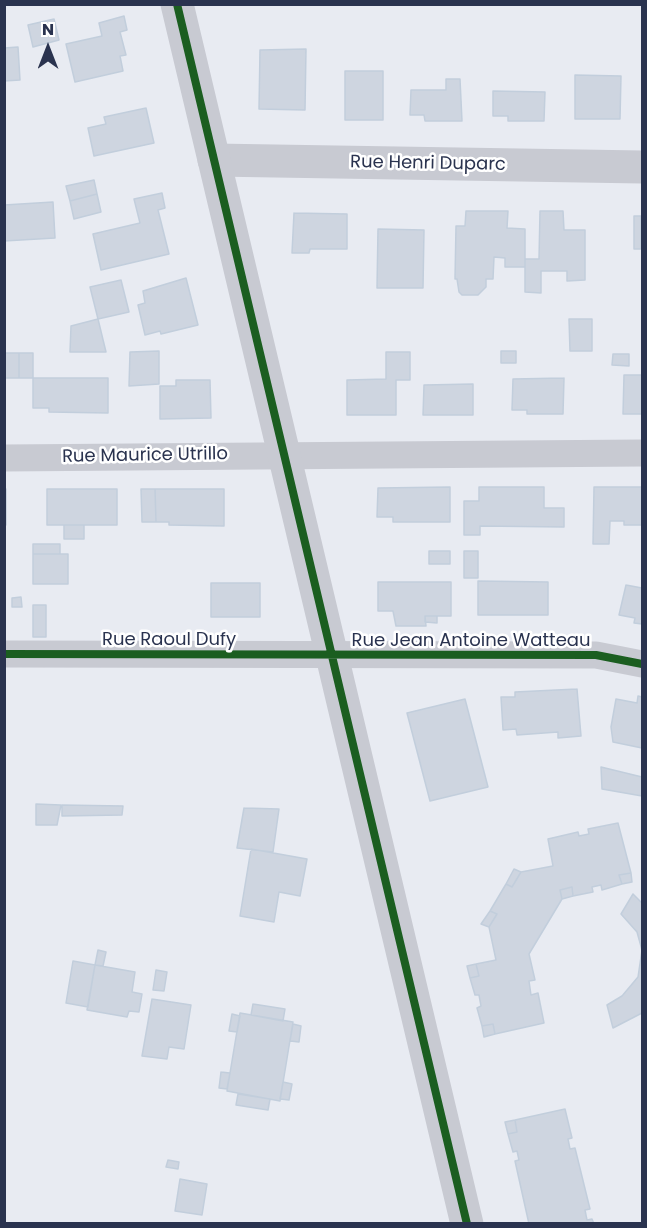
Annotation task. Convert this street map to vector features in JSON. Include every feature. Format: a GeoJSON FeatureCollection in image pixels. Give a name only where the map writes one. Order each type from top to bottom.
{"type":"FeatureCollection","features":[{"type":"Feature","properties":{"kind":"main road"},"geometry":{"type":"LineString","coordinates":[[177,4],[334,656],[467,1224]]}},
{"type":"Feature","properties":{"kind":"main road","name":"Rue Henri Duparc"},"geometry":{"type":"LineString","coordinates":[[214,160],[642,167]]}},
{"type":"Feature","properties":{"kind":"street"},"geometry":{"type":"LineString","coordinates":[[285,455],[642,453]]}},
{"type":"Feature","properties":{"kind":"street","name":"Rue Maurice Utrillo"},"geometry":{"type":"LineString","coordinates":[[4,458],[285,455]]}},
{"type":"Feature","properties":{"kind":"street","name":"Rue Raoul Dufy"},"geometry":{"type":"LineString","coordinates":[[4,654],[334,656]]}},
{"type":"Feature","properties":{"kind":"street","name":"Rue Jean Antoine Watteau"},"geometry":{"type":"LineString","coordinates":[[334,656],[596,655],[642,663]]}},
{"type":"Feature","properties":{"kind":"building"},"geometry":{"type":"Polygon","coordinates":[[[124,16],[127,30],[120,32],[126,55],[120,56],[123,71],[75,82],[66,44],[102,36],[99,23],[124,16]]]}},
{"type":"Feature","properties":{"kind":"building"},"geometry":{"type":"Polygon","coordinates":[[[54,19],[59,40],[33,47],[28,25],[54,19]]]}},
{"type":"Feature","properties":{"kind":"building"},"geometry":{"type":"Polygon","coordinates":[[[18,47],[20,80],[4,81],[4,48],[18,47]]]}},
{"type":"Feature","properties":{"kind":"building"},"geometry":{"type":"Polygon","coordinates":[[[306,49],[305,110],[259,109],[260,50],[306,49]]]}},
{"type":"Feature","properties":{"kind":"building"},"geometry":{"type":"Polygon","coordinates":[[[345,71],[383,71],[383,120],[345,120],[345,71]]]}},
{"type":"Feature","properties":{"kind":"building"},"geometry":{"type":"Polygon","coordinates":[[[575,75],[621,76],[620,119],[575,119],[575,75]]]}},
{"type":"Feature","properties":{"kind":"building"},"geometry":{"type":"Polygon","coordinates":[[[446,79],[460,79],[462,121],[425,121],[424,115],[410,115],[411,90],[446,90],[446,79]]]}},
{"type":"Feature","properties":{"kind":"building"},"geometry":{"type":"Polygon","coordinates":[[[493,91],[545,92],[544,121],[508,121],[508,116],[493,116],[493,91]]]}},
{"type":"Feature","properties":{"kind":"building"},"geometry":{"type":"Polygon","coordinates":[[[146,108],[154,143],[94,156],[88,128],[106,124],[104,117],[146,108]]]}},
{"type":"Feature","properties":{"kind":"building"},"geometry":{"type":"Polygon","coordinates":[[[94,180],[97,194],[70,201],[66,186],[94,180]]]}},
{"type":"Feature","properties":{"kind":"building"},"geometry":{"type":"Polygon","coordinates":[[[162,193],[165,208],[158,210],[169,254],[101,270],[93,234],[140,223],[134,199],[162,193]]]}},
{"type":"Feature","properties":{"kind":"building"},"geometry":{"type":"Polygon","coordinates":[[[97,194],[101,212],[74,219],[70,201],[97,194]]]}},
{"type":"Feature","properties":{"kind":"building"},"geometry":{"type":"Polygon","coordinates":[[[53,202],[55,238],[4,241],[4,205],[53,202]]]}},
{"type":"Feature","properties":{"kind":"building"},"geometry":{"type":"Polygon","coordinates":[[[466,211],[508,211],[507,228],[525,229],[525,267],[505,267],[505,258],[494,257],[493,279],[486,279],[486,287],[478,295],[462,295],[459,292],[457,279],[455,279],[456,226],[465,226],[466,211]]]}},
{"type":"Feature","properties":{"kind":"building"},"geometry":{"type":"Polygon","coordinates":[[[540,211],[563,211],[564,230],[585,230],[585,280],[567,281],[567,271],[541,271],[541,293],[525,292],[525,259],[539,259],[540,211]]]}},
{"type":"Feature","properties":{"kind":"building"},"geometry":{"type":"Polygon","coordinates":[[[294,213],[347,214],[347,249],[310,249],[309,253],[292,253],[294,213]]]}},
{"type":"Feature","properties":{"kind":"building"},"geometry":{"type":"Polygon","coordinates":[[[634,216],[641,216],[641,249],[634,249],[634,216]]]}},
{"type":"Feature","properties":{"kind":"building"},"geometry":{"type":"Polygon","coordinates":[[[378,229],[424,230],[423,288],[377,288],[378,229]]]}},
{"type":"Feature","properties":{"kind":"building"},"geometry":{"type":"Polygon","coordinates":[[[186,278],[198,325],[161,334],[160,331],[145,335],[138,305],[145,303],[143,291],[186,278]]]}},
{"type":"Feature","properties":{"kind":"building"},"geometry":{"type":"Polygon","coordinates":[[[121,280],[129,312],[98,319],[90,287],[121,280]]]}},
{"type":"Feature","properties":{"kind":"building"},"geometry":{"type":"Polygon","coordinates":[[[98,319],[106,352],[70,352],[71,326],[98,319]]]}},
{"type":"Feature","properties":{"kind":"building"},"geometry":{"type":"Polygon","coordinates":[[[569,319],[592,319],[592,351],[570,351],[569,319]]]}},
{"type":"Feature","properties":{"kind":"building"},"geometry":{"type":"Polygon","coordinates":[[[159,351],[159,384],[129,386],[130,352],[159,351]]]}},
{"type":"Feature","properties":{"kind":"building"},"geometry":{"type":"Polygon","coordinates":[[[501,351],[516,351],[516,363],[501,363],[501,351]]]}},
{"type":"Feature","properties":{"kind":"building"},"geometry":{"type":"Polygon","coordinates":[[[386,352],[410,352],[410,380],[396,380],[396,415],[347,415],[347,380],[386,379],[386,352]]]}},
{"type":"Feature","properties":{"kind":"building"},"geometry":{"type":"Polygon","coordinates":[[[4,353],[19,353],[19,378],[4,378],[4,353]]]}},
{"type":"Feature","properties":{"kind":"building"},"geometry":{"type":"Polygon","coordinates":[[[19,353],[33,353],[33,378],[19,378],[19,353]]]}},
{"type":"Feature","properties":{"kind":"building"},"geometry":{"type":"Polygon","coordinates":[[[613,354],[629,354],[629,366],[612,365],[613,354]]]}},
{"type":"Feature","properties":{"kind":"building"},"geometry":{"type":"Polygon","coordinates":[[[624,375],[642,375],[642,414],[623,414],[624,375]]]}},
{"type":"Feature","properties":{"kind":"building"},"geometry":{"type":"Polygon","coordinates":[[[33,378],[108,378],[108,413],[49,412],[49,408],[33,408],[33,378]]]}},
{"type":"Feature","properties":{"kind":"building"},"geometry":{"type":"Polygon","coordinates":[[[564,378],[563,414],[527,414],[527,410],[512,410],[513,379],[564,378]]]}},
{"type":"Feature","properties":{"kind":"building"},"geometry":{"type":"Polygon","coordinates":[[[176,380],[210,380],[211,418],[160,419],[160,386],[176,386],[176,380]]]}},
{"type":"Feature","properties":{"kind":"building"},"geometry":{"type":"Polygon","coordinates":[[[473,384],[473,415],[423,415],[424,385],[473,384]]]}},
{"type":"Feature","properties":{"kind":"building"},"geometry":{"type":"Polygon","coordinates":[[[450,487],[450,522],[393,522],[393,517],[377,517],[378,488],[450,487]]]}},
{"type":"Feature","properties":{"kind":"building"},"geometry":{"type":"Polygon","coordinates":[[[479,487],[544,487],[544,508],[564,508],[564,527],[480,526],[480,535],[464,535],[464,501],[479,501],[479,487]]]}},
{"type":"Feature","properties":{"kind":"building"},"geometry":{"type":"Polygon","coordinates":[[[594,487],[642,487],[642,525],[624,525],[624,521],[610,521],[609,544],[593,544],[594,487]]]}},
{"type":"Feature","properties":{"kind":"building"},"geometry":{"type":"Polygon","coordinates":[[[4,489],[6,489],[6,525],[4,525],[4,489]]]}},
{"type":"Feature","properties":{"kind":"building"},"geometry":{"type":"Polygon","coordinates":[[[47,489],[117,489],[117,525],[47,525],[47,489]]]}},
{"type":"Feature","properties":{"kind":"building"},"geometry":{"type":"Polygon","coordinates":[[[141,489],[155,489],[156,522],[142,522],[141,489]]]}},
{"type":"Feature","properties":{"kind":"building"},"geometry":{"type":"Polygon","coordinates":[[[155,489],[224,489],[224,526],[169,525],[169,522],[156,522],[155,489]]]}},
{"type":"Feature","properties":{"kind":"building"},"geometry":{"type":"Polygon","coordinates":[[[64,525],[84,525],[84,539],[64,539],[64,525]]]}},
{"type":"Feature","properties":{"kind":"building"},"geometry":{"type":"Polygon","coordinates":[[[33,544],[60,544],[60,554],[33,554],[33,544]]]}},
{"type":"Feature","properties":{"kind":"building"},"geometry":{"type":"Polygon","coordinates":[[[429,551],[450,551],[450,564],[429,564],[429,551]]]}},
{"type":"Feature","properties":{"kind":"building"},"geometry":{"type":"Polygon","coordinates":[[[464,551],[478,551],[478,578],[464,578],[464,551]]]}},
{"type":"Feature","properties":{"kind":"building"},"geometry":{"type":"Polygon","coordinates":[[[33,554],[68,554],[68,584],[33,584],[33,554]]]}},
{"type":"Feature","properties":{"kind":"building"},"geometry":{"type":"Polygon","coordinates":[[[478,581],[548,582],[548,615],[478,615],[478,581]]]}},
{"type":"Feature","properties":{"kind":"building"},"geometry":{"type":"Polygon","coordinates":[[[378,582],[451,582],[451,616],[425,616],[426,626],[396,626],[393,611],[378,611],[378,582]]]}},
{"type":"Feature","properties":{"kind":"building"},"geometry":{"type":"Polygon","coordinates":[[[211,583],[260,583],[260,617],[211,617],[211,583]]]}},
{"type":"Feature","properties":{"kind":"building"},"geometry":{"type":"Polygon","coordinates":[[[626,585],[642,588],[642,624],[634,623],[635,618],[619,615],[626,585]]]}},
{"type":"Feature","properties":{"kind":"building"},"geometry":{"type":"Polygon","coordinates":[[[21,597],[22,607],[12,607],[12,598],[21,597]]]}},
{"type":"Feature","properties":{"kind":"building"},"geometry":{"type":"Polygon","coordinates":[[[33,605],[46,605],[46,637],[33,637],[33,605]]]}},
{"type":"Feature","properties":{"kind":"building"},"geometry":{"type":"Polygon","coordinates":[[[425,616],[437,616],[437,623],[425,622],[425,616]]]}},
{"type":"Feature","properties":{"kind":"building"},"geometry":{"type":"Polygon","coordinates":[[[577,689],[581,736],[558,738],[558,732],[517,735],[516,729],[503,730],[501,697],[515,697],[515,692],[577,689]]]}},
{"type":"Feature","properties":{"kind":"building"},"geometry":{"type":"Polygon","coordinates":[[[638,696],[642,697],[642,748],[613,742],[611,727],[616,699],[637,703],[638,696]]]}},
{"type":"Feature","properties":{"kind":"building"},"geometry":{"type":"Polygon","coordinates":[[[465,699],[488,787],[430,801],[407,713],[465,699]]]}},
{"type":"Feature","properties":{"kind":"building"},"geometry":{"type":"Polygon","coordinates":[[[601,767],[642,777],[642,796],[602,789],[601,767]]]}},
{"type":"Feature","properties":{"kind":"building"},"geometry":{"type":"Polygon","coordinates":[[[36,804],[61,805],[57,825],[36,825],[36,804]]]}},
{"type":"Feature","properties":{"kind":"building"},"geometry":{"type":"Polygon","coordinates":[[[62,805],[123,806],[122,815],[62,816],[62,805]]]}},
{"type":"Feature","properties":{"kind":"building"},"geometry":{"type":"Polygon","coordinates":[[[244,808],[279,809],[273,852],[237,848],[244,808]]]}},
{"type":"Feature","properties":{"kind":"building"},"geometry":{"type":"Polygon","coordinates":[[[618,823],[631,873],[619,875],[622,884],[602,890],[601,885],[592,887],[593,892],[573,896],[572,887],[560,890],[562,899],[529,954],[535,980],[529,981],[531,995],[538,993],[544,1023],[495,1034],[493,1024],[482,1026],[477,1008],[481,1006],[479,995],[475,995],[470,978],[479,976],[476,964],[496,960],[489,927],[497,914],[490,911],[506,884],[512,887],[521,872],[553,866],[548,839],[578,832],[579,836],[589,834],[588,829],[618,823]]]}},
{"type":"Feature","properties":{"kind":"building"},"geometry":{"type":"Polygon","coordinates":[[[251,849],[307,859],[300,896],[279,892],[274,922],[240,916],[251,849]]]}},
{"type":"Feature","properties":{"kind":"building"},"geometry":{"type":"Polygon","coordinates":[[[514,869],[521,872],[512,887],[506,884],[514,869]]]}},
{"type":"Feature","properties":{"kind":"building"},"geometry":{"type":"Polygon","coordinates":[[[631,873],[632,882],[622,884],[619,875],[631,873]]]}},
{"type":"Feature","properties":{"kind":"building"},"geometry":{"type":"Polygon","coordinates":[[[572,887],[573,896],[562,899],[560,890],[572,887]]]}},
{"type":"Feature","properties":{"kind":"building"},"geometry":{"type":"Polygon","coordinates":[[[633,894],[642,903],[642,950],[637,932],[621,914],[633,894]]]}},
{"type":"Feature","properties":{"kind":"building"},"geometry":{"type":"Polygon","coordinates":[[[490,911],[497,914],[489,927],[481,924],[490,911]]]}},
{"type":"Feature","properties":{"kind":"building"},"geometry":{"type":"Polygon","coordinates":[[[98,950],[106,952],[103,966],[95,965],[98,950]]]}},
{"type":"Feature","properties":{"kind":"building"},"geometry":{"type":"Polygon","coordinates":[[[642,950],[642,1013],[613,1028],[607,1005],[622,996],[638,977],[642,950]]]}},
{"type":"Feature","properties":{"kind":"building"},"geometry":{"type":"Polygon","coordinates":[[[73,961],[95,965],[88,1007],[66,1003],[73,961]]]}},
{"type":"Feature","properties":{"kind":"building"},"geometry":{"type":"Polygon","coordinates":[[[476,964],[479,976],[470,978],[467,966],[476,964]]]}},
{"type":"Feature","properties":{"kind":"building"},"geometry":{"type":"Polygon","coordinates":[[[95,965],[135,972],[132,992],[142,994],[139,1012],[129,1011],[127,1017],[87,1010],[95,965]]]}},
{"type":"Feature","properties":{"kind":"building"},"geometry":{"type":"Polygon","coordinates":[[[156,970],[167,972],[164,991],[153,990],[156,970]]]}},
{"type":"Feature","properties":{"kind":"building"},"geometry":{"type":"Polygon","coordinates":[[[152,999],[191,1005],[184,1049],[169,1047],[167,1059],[142,1056],[152,999]]]}},
{"type":"Feature","properties":{"kind":"building"},"geometry":{"type":"Polygon","coordinates":[[[253,1004],[285,1009],[283,1021],[251,1015],[253,1004]]]}},
{"type":"Feature","properties":{"kind":"building"},"geometry":{"type":"Polygon","coordinates":[[[240,1013],[293,1022],[280,1101],[227,1091],[240,1013]]]}},
{"type":"Feature","properties":{"kind":"building"},"geometry":{"type":"Polygon","coordinates":[[[232,1014],[240,1016],[237,1032],[229,1031],[232,1014]]]}},
{"type":"Feature","properties":{"kind":"building"},"geometry":{"type":"Polygon","coordinates":[[[293,1024],[301,1026],[299,1042],[290,1041],[293,1024]]]}},
{"type":"Feature","properties":{"kind":"building"},"geometry":{"type":"Polygon","coordinates":[[[493,1024],[495,1034],[484,1037],[482,1026],[493,1024]]]}},
{"type":"Feature","properties":{"kind":"building"},"geometry":{"type":"Polygon","coordinates":[[[221,1072],[230,1073],[227,1089],[219,1088],[221,1072]]]}},
{"type":"Feature","properties":{"kind":"building"},"geometry":{"type":"Polygon","coordinates":[[[283,1082],[292,1084],[289,1100],[280,1099],[283,1082]]]}},
{"type":"Feature","properties":{"kind":"building"},"geometry":{"type":"Polygon","coordinates":[[[238,1094],[270,1099],[268,1110],[236,1105],[238,1094]]]}},
{"type":"Feature","properties":{"kind":"building"},"geometry":{"type":"Polygon","coordinates":[[[565,1109],[572,1138],[568,1139],[570,1149],[575,1148],[590,1209],[585,1210],[587,1220],[592,1219],[594,1224],[529,1224],[515,1161],[519,1160],[517,1151],[513,1152],[508,1134],[517,1132],[515,1120],[565,1109]]]}},
{"type":"Feature","properties":{"kind":"building"},"geometry":{"type":"Polygon","coordinates":[[[515,1120],[517,1132],[508,1134],[505,1122],[515,1120]]]}},
{"type":"Feature","properties":{"kind":"building"},"geometry":{"type":"Polygon","coordinates":[[[168,1160],[179,1162],[178,1169],[166,1167],[168,1160]]]}},
{"type":"Feature","properties":{"kind":"building"},"geometry":{"type":"Polygon","coordinates":[[[180,1179],[207,1184],[202,1215],[175,1211],[180,1179]]]}},
{"type":"Feature","properties":{"kind":"cycle path"},"geometry":{"type":"LineString","coordinates":[[177,4],[467,1224]]}},
{"type":"Feature","properties":{"kind":"cycle path"},"geometry":{"type":"LineString","coordinates":[[4,654],[596,655],[642,664]]}}]}
